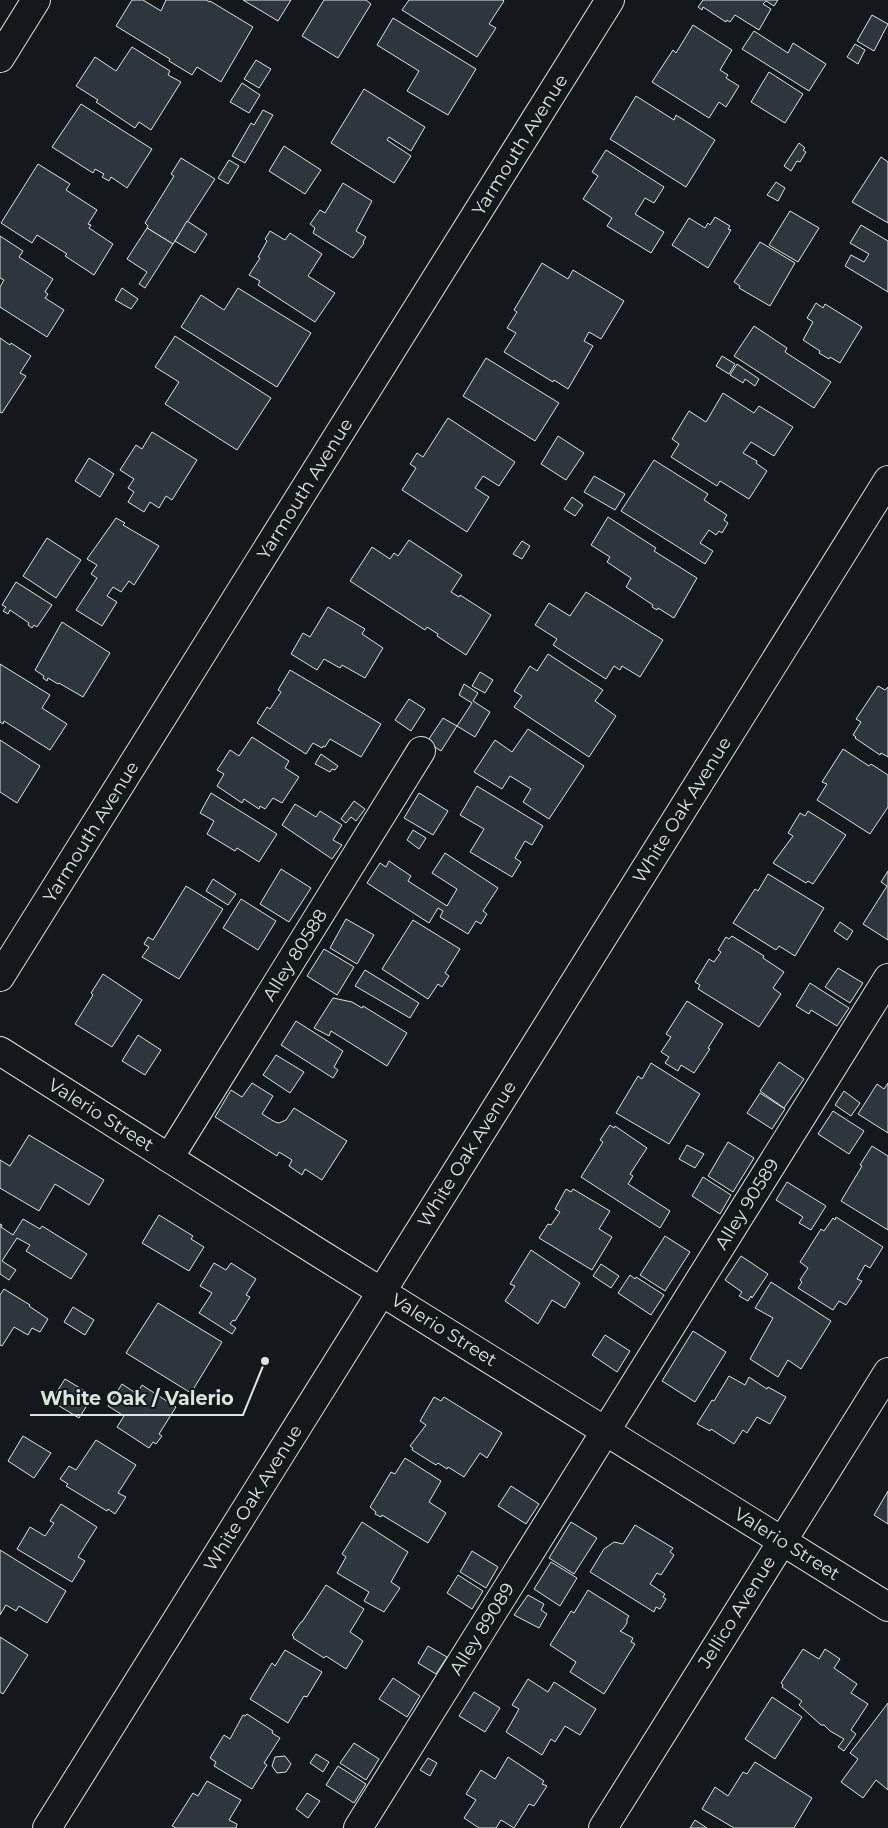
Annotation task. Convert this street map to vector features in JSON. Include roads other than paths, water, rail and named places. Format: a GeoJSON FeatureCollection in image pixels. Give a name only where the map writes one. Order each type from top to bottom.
{"type":"FeatureCollection","features":[{"type":"Feature","properties":{"kind":"street"},"geometry":{"type":"LineString","coordinates":[[0,58],[36,0]]}},
{"type":"Feature","properties":{"kind":"street","name":"Yarmouth Avenue"},"geometry":{"type":"LineString","coordinates":[[0,978],[610,0]]}},
{"type":"Feature","properties":{"kind":"street","name":"White Oak Avenue"},"geometry":{"type":"LineString","coordinates":[[47,1828],[888,480]]}},
{"type":"Feature","properties":{"kind":"street","name":"Alley 80588"},"geometry":{"type":"LineString","coordinates":[[169,1158],[421,751]]}},
{"type":"Feature","properties":{"kind":"street","name":"Alley 90589"},"geometry":{"type":"LineString","coordinates":[[606,1430],[888,978]]}},
{"type":"Feature","properties":{"kind":"street","name":"Valerio Street"},"geometry":{"type":"LineString","coordinates":[[0,1051],[888,1607]]}},
{"type":"Feature","properties":{"kind":"street","name":"Jellico Avenue"},"geometry":{"type":"LineString","coordinates":[[603,1828],[888,1372]]}},
{"type":"Feature","properties":{"kind":"street","name":"Alley 89089"},"geometry":{"type":"LineString","coordinates":[[358,1828],[606,1430]]}},
{"type":"Feature","properties":{"kind":"place","name":"White Oak / Valerio"},"geometry":{"type":"Point","coordinates":[265,1361]}}]}
